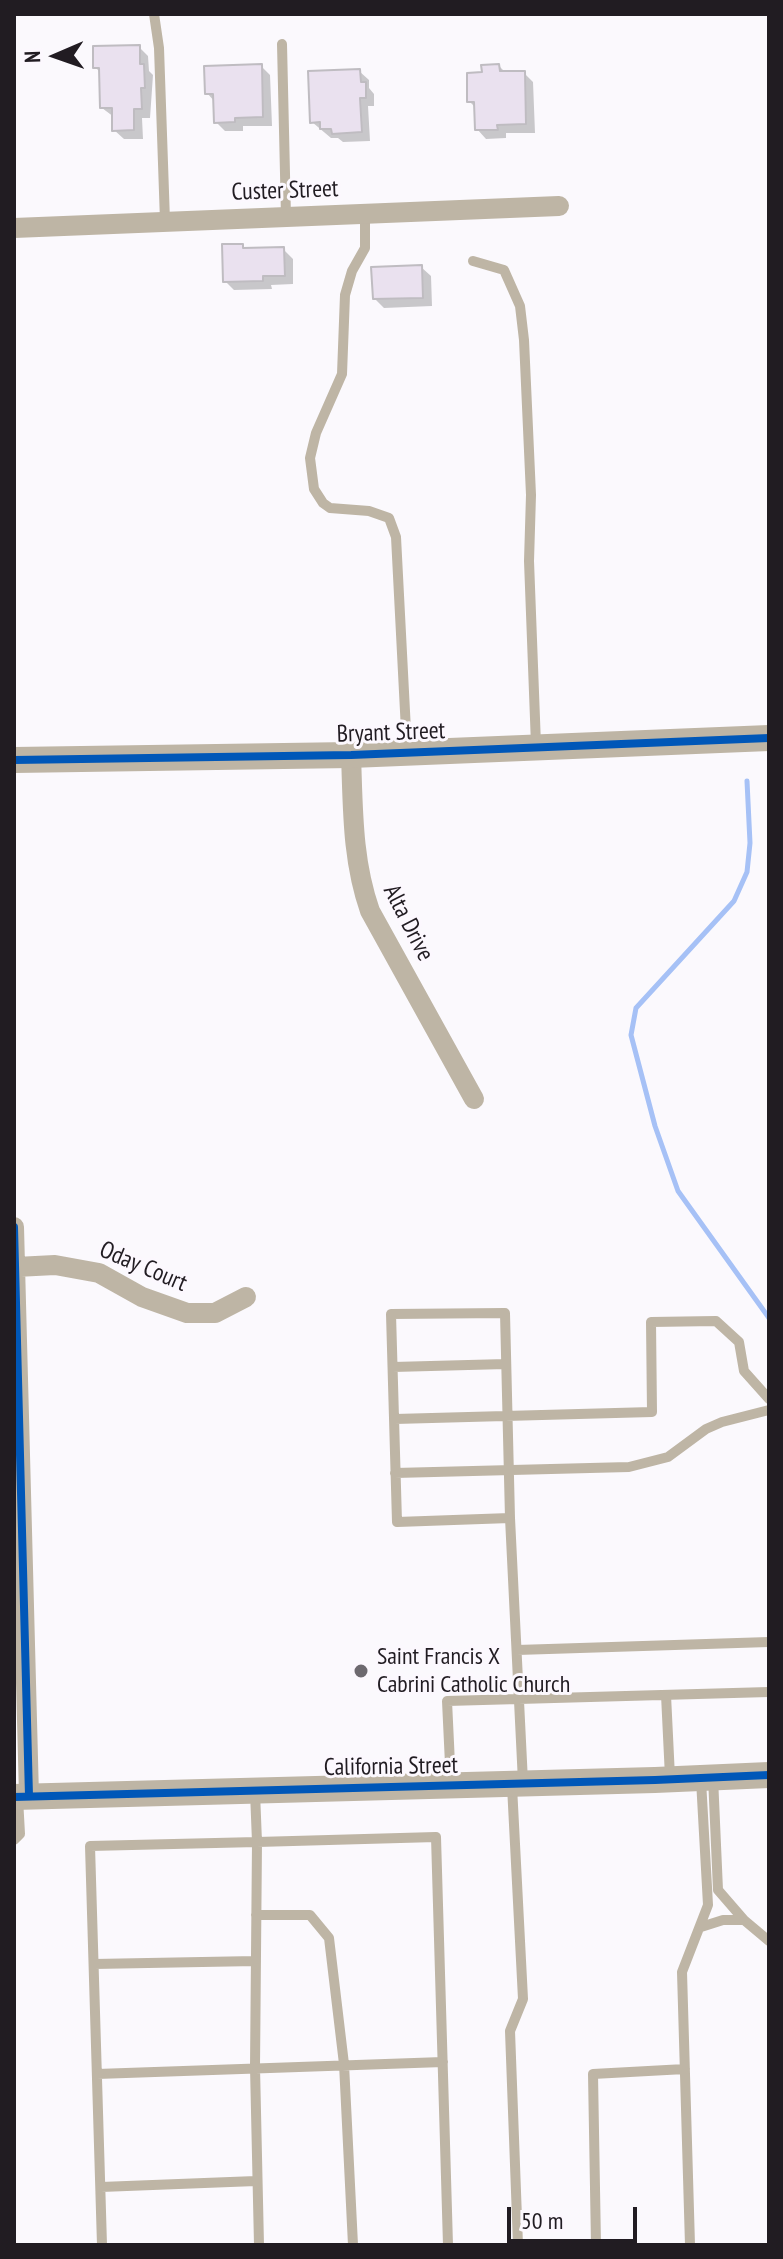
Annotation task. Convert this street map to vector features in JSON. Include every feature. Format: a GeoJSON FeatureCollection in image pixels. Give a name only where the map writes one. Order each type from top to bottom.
{"type":"FeatureCollection","features":[{"type":"Feature","properties":{"kind":"street","name":"Custer Street"},"geometry":{"type":"LineString","coordinates":[[14,228],[559,206]]}},
{"type":"Feature","properties":{"kind":"street","name":"Bryant Street"},"geometry":{"type":"LineString","coordinates":[[14,760],[351,755],[769,738]]}},
{"type":"Feature","properties":{"kind":"street","name":"Alta Drive"},"geometry":{"type":"LineString","coordinates":[[351,755],[356,858],[365,898],[474,1099]]}},
{"type":"Feature","properties":{"kind":"street"},"geometry":{"type":"LineString","coordinates":[[14,1227],[20,1796]]}},
{"type":"Feature","properties":{"kind":"street","name":"Oday Court"},"geometry":{"type":"LineString","coordinates":[[16,1267],[55,1265],[99,1273],[142,1297],[187,1313],[215,1313],[246,1297]]}},
{"type":"Feature","properties":{"kind":"street","name":"California Street"},"geometry":{"type":"LineString","coordinates":[[20,1796],[769,1775]]}},
{"type":"Feature","properties":{"kind":"lane"},"geometry":{"type":"LineString","coordinates":[[154,14],[159,48],[165,221]]}},
{"type":"Feature","properties":{"kind":"lane"},"geometry":{"type":"LineString","coordinates":[[282,44],[286,217]]}},
{"type":"Feature","properties":{"kind":"lane"},"geometry":{"type":"LineString","coordinates":[[365,214],[365,248],[352,271],[345,295],[342,374],[316,433],[310,458],[314,489],[323,503],[330,508],[369,511],[389,518],[396,537],[407,752]]}},
{"type":"Feature","properties":{"kind":"lane"},"geometry":{"type":"LineString","coordinates":[[473,261],[504,270],[520,306],[531,495],[529,561],[536,747]]}},
{"type":"Feature","properties":{"kind":"lane"},"geometry":{"type":"LineString","coordinates":[[510,1518],[397,1522],[391,1314],[505,1313],[510,1518],[519,1699],[523,1999],[510,2031],[518,2245]]}},
{"type":"Feature","properties":{"kind":"lane"},"geometry":{"type":"LineString","coordinates":[[395,1419],[652,1412],[651,1322],[716,1321],[739,1342],[744,1371],[769,1399]]}},
{"type":"Feature","properties":{"kind":"lane"},"geometry":{"type":"LineString","coordinates":[[393,1367],[506,1364]]}},
{"type":"Feature","properties":{"kind":"lane"},"geometry":{"type":"LineString","coordinates":[[395,1473],[629,1467],[668,1457],[706,1429],[722,1422],[769,1410]]}},
{"type":"Feature","properties":{"kind":"lane"},"geometry":{"type":"LineString","coordinates":[[517,1650],[769,1642]]}},
{"type":"Feature","properties":{"kind":"lane"},"geometry":{"type":"LineString","coordinates":[[451,1785],[447,1701],[769,1692]]}},
{"type":"Feature","properties":{"kind":"lane"},"geometry":{"type":"LineString","coordinates":[[666,1695],[670,1779]]}},
{"type":"Feature","properties":{"kind":"lane"},"geometry":{"type":"LineString","coordinates":[[707,1778],[718,1890],[744,1920],[769,1941]]}},
{"type":"Feature","properties":{"kind":"lane"},"geometry":{"type":"LineString","coordinates":[[690,2245],[682,1972],[708,1905],[707,1778]]}},
{"type":"Feature","properties":{"kind":"lane"},"geometry":{"type":"LineString","coordinates":[[255,1790],[256,2181],[259,2245]]}},
{"type":"Feature","properties":{"kind":"lane"},"geometry":{"type":"LineString","coordinates":[[14,1840],[20,1834],[20,1796]]}},
{"type":"Feature","properties":{"kind":"lane"},"geometry":{"type":"LineString","coordinates":[[102,2245],[90,1846],[436,1837],[448,2245]]}},
{"type":"Feature","properties":{"kind":"lane"},"geometry":{"type":"LineString","coordinates":[[256,1915],[310,1915],[329,1938],[344,2064],[353,2245]]}},
{"type":"Feature","properties":{"kind":"lane"},"geometry":{"type":"LineString","coordinates":[[701,1927],[723,1920],[744,1920]]}},
{"type":"Feature","properties":{"kind":"lane"},"geometry":{"type":"LineString","coordinates":[[94,1964],[256,1961]]}},
{"type":"Feature","properties":{"kind":"lane"},"geometry":{"type":"LineString","coordinates":[[97,2074],[443,2062]]}},
{"type":"Feature","properties":{"kind":"lane"},"geometry":{"type":"LineString","coordinates":[[596,2245],[593,2074],[685,2069]]}},
{"type":"Feature","properties":{"kind":"lane"},"geometry":{"type":"LineString","coordinates":[[101,2187],[256,2181]]}},
{"type":"Feature","properties":{"kind":"building"},"geometry":{"type":"Polygon","coordinates":[[[140,45],[145,88],[141,88],[142,109],[134,109],[134,130],[112,131],[112,108],[100,108],[99,68],[93,68],[93,46],[140,45]]]}},
{"type":"Feature","properties":{"kind":"building"},"geometry":{"type":"Polygon","coordinates":[[[262,64],[263,117],[235,118],[235,122],[214,123],[213,94],[205,94],[204,66],[262,64]]]}},
{"type":"Feature","properties":{"kind":"building"},"geometry":{"type":"Polygon","coordinates":[[[499,64],[500,71],[525,71],[526,124],[497,125],[498,130],[475,130],[474,102],[467,102],[467,73],[482,72],[481,65],[499,64]]]}},
{"type":"Feature","properties":{"kind":"building"},"geometry":{"type":"Polygon","coordinates":[[[360,69],[361,82],[366,82],[366,98],[360,98],[362,132],[332,134],[331,129],[320,129],[320,122],[310,123],[308,71],[360,69]]]}},
{"type":"Feature","properties":{"kind":"building"},"geometry":{"type":"Polygon","coordinates":[[[222,244],[243,244],[243,248],[284,247],[285,276],[263,276],[263,281],[223,282],[222,244]]]}},
{"type":"Feature","properties":{"kind":"building"},"geometry":{"type":"Polygon","coordinates":[[[422,265],[423,298],[373,299],[371,267],[422,265]]]}},
{"type":"Feature","properties":{"kind":"waterway"},"geometry":{"type":"LineString","coordinates":[[747,781],[750,843],[747,872],[734,901],[636,1008],[631,1035],[655,1126],[678,1191],[769,1318]]}},
{"type":"Feature","properties":{"kind":"cycle path"},"geometry":{"type":"LineString","coordinates":[[14,760],[351,755],[769,738]]}},
{"type":"Feature","properties":{"kind":"cycle path"},"geometry":{"type":"LineString","coordinates":[[14,1227],[29,1796]]}},
{"type":"Feature","properties":{"kind":"cycle path"},"geometry":{"type":"LineString","coordinates":[[14,1797],[769,1775]]}},
{"type":"Feature","properties":{"kind":"place","name":"Saint Francis X Cabrini Catholic Church"},"geometry":{"type":"Point","coordinates":[361,1671]}}]}
